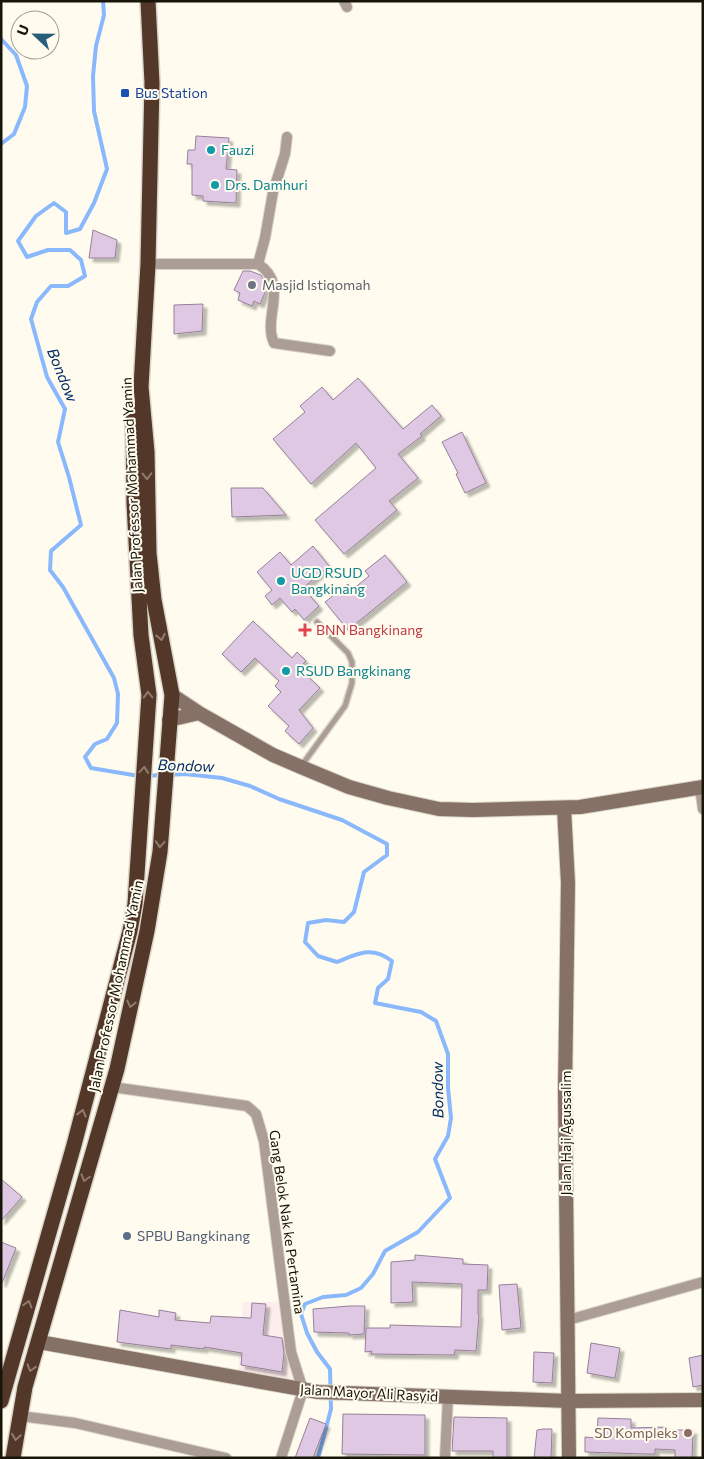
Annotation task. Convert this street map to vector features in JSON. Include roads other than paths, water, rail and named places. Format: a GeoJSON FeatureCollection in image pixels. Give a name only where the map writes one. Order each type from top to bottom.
{"type":"FeatureCollection","features":[{"type":"Feature","properties":{"kind":"highway","name":"Jalan Professor Mohammad Yamin"},"geometry":{"type":"LineString","coordinates":[[1,1401],[74,1145],[130,931],[135,904],[149,696],[142,635],[133,458],[132,381],[143,82],[138,1]]}},
{"type":"Feature","properties":{"kind":"highway","name":"Jalan Professor Mohammad Yamin"},"geometry":{"type":"LineString","coordinates":[[13,1458],[25,1387],[112,1087],[149,922],[160,852],[166,749],[172,695],[154,600],[149,553],[147,452],[141,387],[148,264],[152,83],[148,1]]}},
{"type":"Feature","properties":{"kind":"highway"},"geometry":{"type":"LineString","coordinates":[[74,1145],[93,1149]]}},
{"type":"Feature","properties":{"kind":"street"},"geometry":{"type":"LineString","coordinates":[[258,264],[265,238],[273,192],[285,154],[287,137]]}},
{"type":"Feature","properties":{"kind":"street"},"geometry":{"type":"LineString","coordinates":[[148,264],[258,264],[265,270],[273,282],[272,340],[274,343],[330,351]]}},
{"type":"Feature","properties":{"kind":"street"},"geometry":{"type":"LineString","coordinates":[[172,695],[199,713],[273,755],[349,788],[388,798],[438,808],[473,810],[564,808],[701,787],[703,809]]}},
{"type":"Feature","properties":{"kind":"street"},"geometry":{"type":"LineString","coordinates":[[169,720],[199,713]]}},
{"type":"Feature","properties":{"kind":"street","name":"Jalan Haji Agussalim"},"geometry":{"type":"LineString","coordinates":[[564,808],[568,884],[565,1091],[569,1458]]}},
{"type":"Feature","properties":{"kind":"street","name":"Gang Belok Nak ke Pertamina"},"geometry":{"type":"LineString","coordinates":[[112,1087],[247,1106],[256,1114],[264,1141],[291,1352],[303,1390]]}},
{"type":"Feature","properties":{"kind":"street"},"geometry":{"type":"LineString","coordinates":[[568,1320],[703,1282]]}},
{"type":"Feature","properties":{"kind":"street","name":"Jalan Mayor Ali Rasyid"},"geometry":{"type":"LineString","coordinates":[[39,1342],[303,1390],[340,1394],[569,1401],[703,1400]]}},
{"type":"Feature","properties":{"kind":"street"},"geometry":{"type":"LineString","coordinates":[[281,1458],[303,1390]]}},
{"type":"Feature","properties":{"kind":"street"},"geometry":{"type":"LineString","coordinates":[[445,1458],[448,1397]]}},
{"type":"Feature","properties":{"kind":"street"},"geometry":{"type":"LineString","coordinates":[[20,1416],[75,1423],[226,1458]]}},
{"type":"Feature","properties":{"kind":"lane"},"geometry":{"type":"LineString","coordinates":[[301,768],[345,706],[352,683],[352,662],[348,653],[317,622]]}},
{"type":"Feature","properties":{"kind":"waterway","name":"Bondow"},"geometry":{"type":"LineString","coordinates":[[103,1],[104,15],[96,46],[93,76],[94,111],[107,169],[94,203],[80,229],[66,233],[66,212],[54,203],[36,216],[18,241],[27,257],[48,250],[70,250],[81,260],[85,276],[68,286],[51,286],[37,302],[31,319],[47,377],[65,409],[58,442],[81,525],[51,551],[50,570],[63,587],[114,678],[118,694],[117,723],[107,739],[95,744],[85,757],[91,768],[139,776]]}},
{"type":"Feature","properties":{"kind":"waterway","name":"Bondow"},"geometry":{"type":"LineString","coordinates":[[1,39],[16,55],[27,86],[25,107],[14,134],[1,144]]}},
{"type":"Feature","properties":{"kind":"waterway","name":"Bondow"},"geometry":{"type":"LineString","coordinates":[[168,775],[185,774],[222,778],[250,786],[279,799],[342,820],[387,844],[387,855],[364,872],[354,912],[344,922],[326,920],[308,923],[305,942],[318,956],[337,962],[365,952],[385,956],[392,961],[388,979],[378,988],[375,1003],[421,1012],[436,1021],[448,1054],[448,1088],[451,1118],[448,1136],[435,1159],[450,1198],[418,1232],[385,1251],[373,1274],[361,1288],[346,1295],[323,1297],[305,1304],[301,1314],[307,1333],[317,1352],[330,1369],[331,1409],[318,1458]]}},
{"type":"Feature","properties":{"kind":"waterway","name":"Bondow"},"geometry":{"type":"LineString","coordinates":[[146,776],[161,775]]}},
{"type":"Feature","properties":{"kind":"place","name":"Bus Station"},"geometry":{"type":"Point","coordinates":[125,93]}},
{"type":"Feature","properties":{"kind":"place","name":"Fauzi"},"geometry":{"type":"Point","coordinates":[211,150]}},
{"type":"Feature","properties":{"kind":"place","name":"Drs. Damhuri"},"geometry":{"type":"Point","coordinates":[215,185]}},
{"type":"Feature","properties":{"kind":"place","name":"Masjid Istiqomah"},"geometry":{"type":"Point","coordinates":[252,285]}},
{"type":"Feature","properties":{"kind":"place","name":"UGD RSUD Bangkinang"},"geometry":{"type":"Point","coordinates":[281,581]}},
{"type":"Feature","properties":{"kind":"place","name":"BNN Bangkinang"},"geometry":{"type":"Point","coordinates":[305,630]}},
{"type":"Feature","properties":{"kind":"place","name":"RSUD Bangkinang"},"geometry":{"type":"Point","coordinates":[286,671]}},
{"type":"Feature","properties":{"kind":"place","name":"SPBU Bangkinang"},"geometry":{"type":"Point","coordinates":[127,1236]}},
{"type":"Feature","properties":{"kind":"place","name":"SD Kompleks"},"geometry":{"type":"Point","coordinates":[688,1433]}}]}
